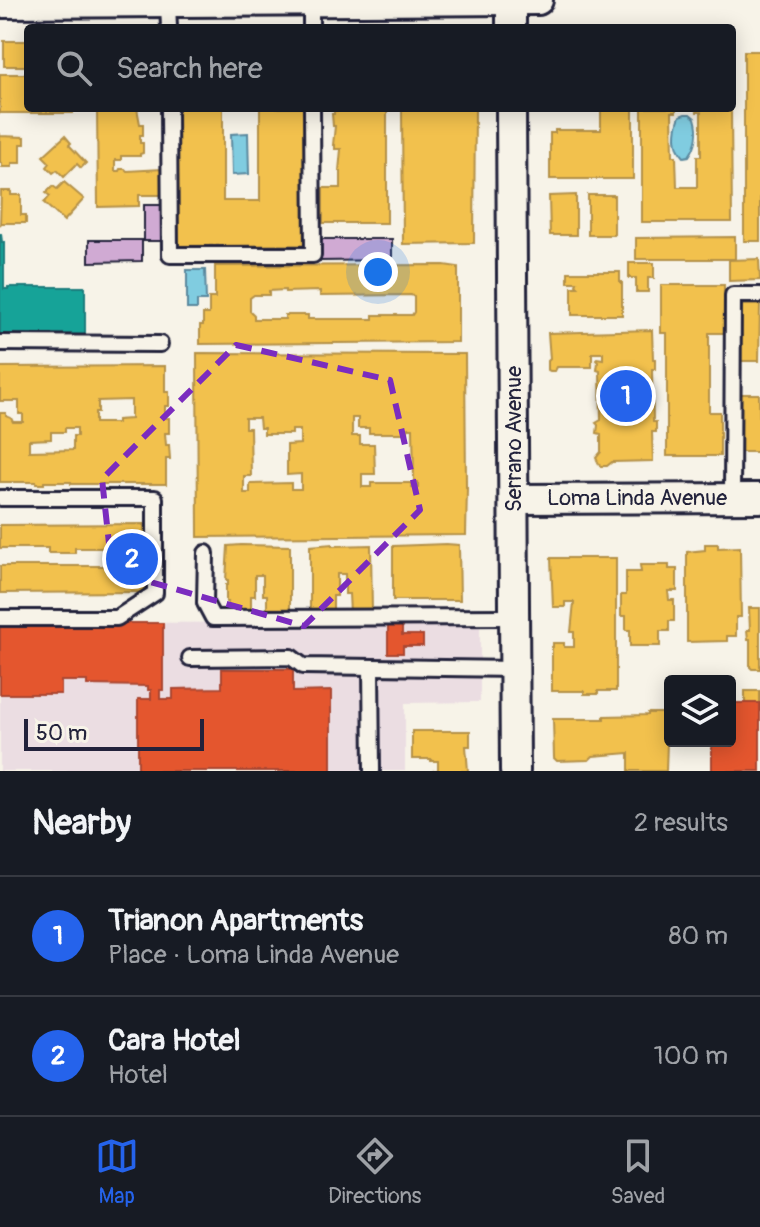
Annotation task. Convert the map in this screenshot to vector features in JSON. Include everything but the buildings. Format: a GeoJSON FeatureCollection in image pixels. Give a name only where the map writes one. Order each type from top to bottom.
{"type":"FeatureCollection","features":[{"type":"Feature","properties":{"kind":"street"},"geometry":{"type":"LineString","coordinates":[[511,0],[511,24]]}},
{"type":"Feature","properties":{"kind":"street"},"geometry":{"type":"LineString","coordinates":[[7,2],[85,2],[168,15],[241,1],[311,15],[397,1],[538,0]]}},
{"type":"Feature","properties":{"kind":"street","name":"Serrano Avenue"},"geometry":{"type":"LineString","coordinates":[[511,112],[515,771]]}},
{"type":"Feature","properties":{"kind":"street","name":"Loma Linda Avenue"},"geometry":{"type":"LineString","coordinates":[[515,499],[760,498]]}},
{"type":"Feature","properties":{"kind":"lane"},"geometry":{"type":"LineString","coordinates":[[169,112],[170,255],[313,255],[312,112]]}},
{"type":"Feature","properties":{"kind":"lane"},"geometry":{"type":"LineString","coordinates":[[732,498],[733,295],[760,295]]}},
{"type":"Feature","properties":{"kind":"lane"},"geometry":{"type":"LineString","coordinates":[[0,343],[160,344]]}},
{"type":"Feature","properties":{"kind":"lane"},"geometry":{"type":"LineString","coordinates":[[0,498],[155,498],[155,593],[117,618],[0,618]]}},
{"type":"Feature","properties":{"kind":"lane"},"geometry":{"type":"LineString","coordinates":[[206,553],[205,603],[213,618],[515,617]]}},
{"type":"Feature","properties":{"kind":"lane"},"geometry":{"type":"LineString","coordinates":[[190,658],[291,657],[303,666],[515,669]]}},
{"type":"Feature","properties":{"kind":"lane"},"geometry":{"type":"LineString","coordinates":[[371,667],[372,771]]}},
{"type":"Feature","properties":{"kind":"highlighted area"},"geometry":{"type":"Polygon","coordinates":[[[236,345],[390,380],[420,510],[304,626],[112,571],[102,479],[236,345]]]}},
{"type":"Feature","properties":{"kind":"shaded area"},"geometry":{"type":"Polygon","coordinates":[[[480,622],[480,702],[405,703],[405,771],[0,771],[0,623],[480,622]]]}},
{"type":"Feature","properties":{"kind":"water"},"geometry":{"type":"Polygon","coordinates":[[[685,114],[695,118],[697,133],[692,152],[684,157],[676,137],[680,116],[685,114]]]}},
{"type":"Feature","properties":{"kind":"water"},"geometry":{"type":"Polygon","coordinates":[[[248,133],[249,174],[232,175],[231,134],[248,133]]]}},
{"type":"Feature","properties":{"kind":"water"},"geometry":{"type":"Polygon","coordinates":[[[187,270],[205,270],[206,301],[197,301],[197,309],[187,309],[187,270]]]}},
{"type":"Feature","properties":{"kind":"place","name":"Trianon Apartments"},"geometry":{"type":"Point","coordinates":[626,396]}},
{"type":"Feature","properties":{"kind":"place","name":"Cara Hotel"},"geometry":{"type":"Point","coordinates":[132,559]}}]}
